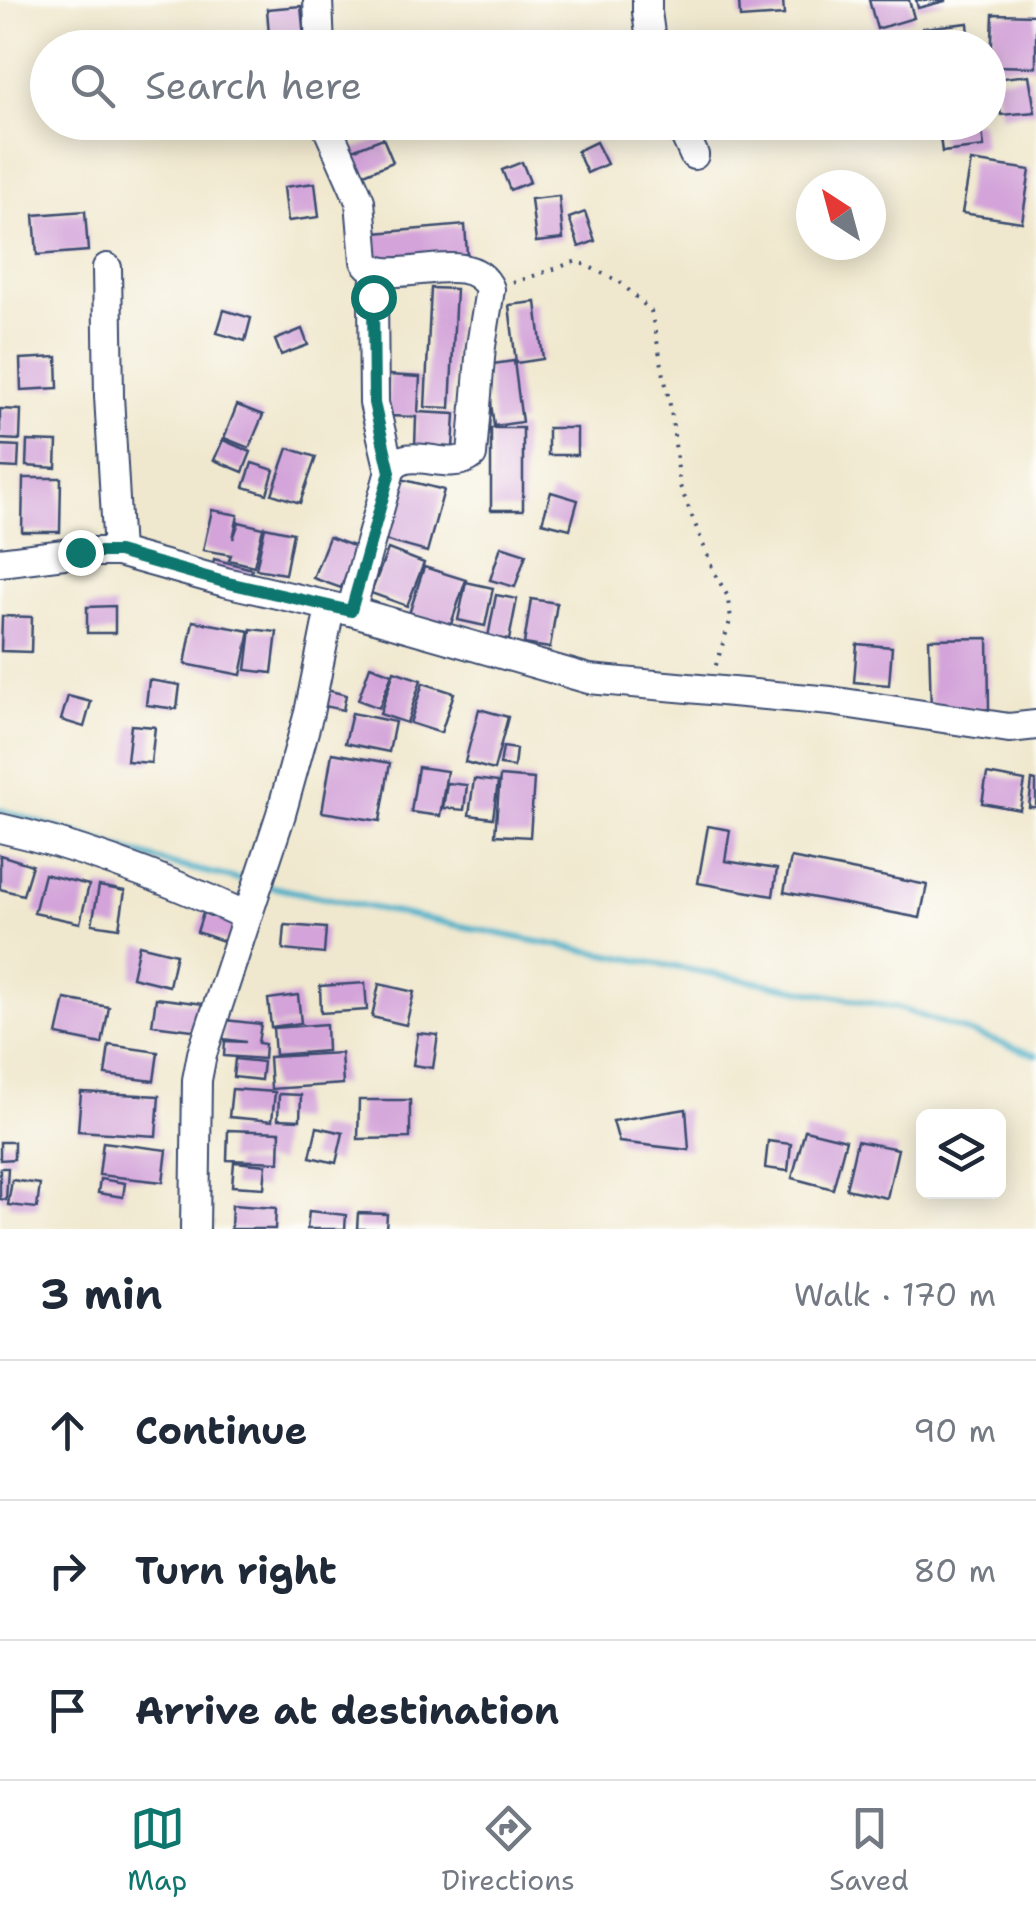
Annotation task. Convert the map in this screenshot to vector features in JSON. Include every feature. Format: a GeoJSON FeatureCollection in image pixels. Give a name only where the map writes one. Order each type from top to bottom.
{"type":"FeatureCollection","features":[{"type":"Feature","properties":{"kind":"street"},"geometry":{"type":"LineString","coordinates":[[318,0],[319,30]]}},
{"type":"Feature","properties":{"kind":"street"},"geometry":{"type":"LineString","coordinates":[[648,0],[650,30]]}},
{"type":"Feature","properties":{"kind":"street"},"geometry":{"type":"LineString","coordinates":[[195,1229],[197,1080],[202,1054],[281,814],[340,609],[394,464],[404,458],[460,462],[474,450],[481,346],[490,289],[481,275],[468,269],[370,269],[365,261],[360,201],[333,140]]}},
{"type":"Feature","properties":{"kind":"street"},"geometry":{"type":"LineString","coordinates":[[687,140],[694,155]]}},
{"type":"Feature","properties":{"kind":"street"},"geometry":{"type":"LineString","coordinates":[[106,268],[118,552]]}},
{"type":"Feature","properties":{"kind":"street"},"geometry":{"type":"LineString","coordinates":[[376,271],[374,403],[390,472]]}},
{"type":"Feature","properties":{"kind":"street"},"geometry":{"type":"LineString","coordinates":[[0,562],[80,552],[118,552],[589,679],[831,702],[1009,728],[1036,724]]}},
{"type":"Feature","properties":{"kind":"street"},"geometry":{"type":"LineString","coordinates":[[0,828],[37,836],[249,909]]}},
{"type":"Feature","properties":{"kind":"path"},"geometry":{"type":"LineString","coordinates":[[490,289],[577,261],[620,282],[651,311],[671,410],[680,486],[726,595],[731,618],[707,692]]}},
{"type":"Feature","properties":{"kind":"building"},"geometry":{"type":"Polygon","coordinates":[[[739,0],[783,0],[784,15],[740,18],[739,0]]]}},
{"type":"Feature","properties":{"kind":"building"},"geometry":{"type":"Polygon","coordinates":[[[869,0],[909,0],[914,18],[877,29],[869,0]]]}},
{"type":"Feature","properties":{"kind":"building"},"geometry":{"type":"Polygon","coordinates":[[[916,0],[945,0],[945,1],[918,8],[916,0]]]}},
{"type":"Feature","properties":{"kind":"building"},"geometry":{"type":"Polygon","coordinates":[[[301,6],[303,30],[269,30],[267,9],[301,6]]]}},
{"type":"Feature","properties":{"kind":"building"},"geometry":{"type":"Polygon","coordinates":[[[993,14],[1036,15],[1036,67],[1006,66],[1006,30],[992,30],[993,14]]]}},
{"type":"Feature","properties":{"kind":"building"},"geometry":{"type":"Polygon","coordinates":[[[968,23],[969,30],[923,30],[968,23]]]}},
{"type":"Feature","properties":{"kind":"building"},"geometry":{"type":"Polygon","coordinates":[[[1029,75],[1035,112],[1006,115],[1006,78],[1029,75]]]}},
{"type":"Feature","properties":{"kind":"building"},"geometry":{"type":"Polygon","coordinates":[[[384,140],[393,162],[357,177],[347,152],[384,140]]]}},
{"type":"Feature","properties":{"kind":"building"},"geometry":{"type":"Polygon","coordinates":[[[940,140],[983,140],[984,147],[942,152],[940,140]]]}},
{"type":"Feature","properties":{"kind":"building"},"geometry":{"type":"Polygon","coordinates":[[[596,142],[607,164],[587,173],[577,151],[596,142]]]}},
{"type":"Feature","properties":{"kind":"building"},"geometry":{"type":"Polygon","coordinates":[[[971,161],[1030,170],[1022,222],[962,213],[971,161]]]}},
{"type":"Feature","properties":{"kind":"building"},"geometry":{"type":"Polygon","coordinates":[[[522,162],[530,182],[510,190],[502,170],[522,162]]]}},
{"type":"Feature","properties":{"kind":"building"},"geometry":{"type":"Polygon","coordinates":[[[315,183],[319,217],[288,221],[284,187],[315,183]]]}},
{"type":"Feature","properties":{"kind":"building"},"geometry":{"type":"Polygon","coordinates":[[[559,196],[563,239],[536,242],[531,199],[559,196]]]}},
{"type":"Feature","properties":{"kind":"building"},"geometry":{"type":"Polygon","coordinates":[[[85,211],[88,251],[37,255],[34,215],[85,211]]]}},
{"type":"Feature","properties":{"kind":"building"},"geometry":{"type":"Polygon","coordinates":[[[585,212],[595,241],[579,247],[569,218],[585,212]]]}},
{"type":"Feature","properties":{"kind":"building"},"geometry":{"type":"Polygon","coordinates":[[[465,225],[467,254],[367,264],[364,234],[465,225]]]}},
{"type":"Feature","properties":{"kind":"building"},"geometry":{"type":"Polygon","coordinates":[[[431,288],[456,289],[450,408],[425,407],[431,288]]]}},
{"type":"Feature","properties":{"kind":"building"},"geometry":{"type":"Polygon","coordinates":[[[536,302],[543,359],[516,363],[509,305],[536,302]]]}},
{"type":"Feature","properties":{"kind":"building"},"geometry":{"type":"Polygon","coordinates":[[[224,310],[251,318],[245,341],[217,333],[224,310]]]}},
{"type":"Feature","properties":{"kind":"building"},"geometry":{"type":"Polygon","coordinates":[[[302,329],[308,345],[281,355],[275,340],[302,329]]]}},
{"type":"Feature","properties":{"kind":"building"},"geometry":{"type":"Polygon","coordinates":[[[57,357],[58,388],[21,390],[20,359],[57,357]]]}},
{"type":"Feature","properties":{"kind":"building"},"geometry":{"type":"Polygon","coordinates":[[[514,361],[522,422],[494,426],[486,365],[514,361]]]}},
{"type":"Feature","properties":{"kind":"building"},"geometry":{"type":"Polygon","coordinates":[[[389,375],[420,377],[418,412],[455,414],[453,449],[415,447],[416,417],[388,416],[389,375]]]}},
{"type":"Feature","properties":{"kind":"building"},"geometry":{"type":"Polygon","coordinates":[[[237,405],[263,415],[249,448],[224,438],[237,405]]]}},
{"type":"Feature","properties":{"kind":"building"},"geometry":{"type":"Polygon","coordinates":[[[0,409],[21,410],[20,440],[0,439],[0,409]]]}},
{"type":"Feature","properties":{"kind":"building"},"geometry":{"type":"Polygon","coordinates":[[[491,428],[523,428],[523,510],[491,510],[491,428]]]}},
{"type":"Feature","properties":{"kind":"building"},"geometry":{"type":"Polygon","coordinates":[[[548,428],[577,428],[577,455],[548,455],[548,428]]]}},
{"type":"Feature","properties":{"kind":"building"},"geometry":{"type":"Polygon","coordinates":[[[223,440],[251,452],[243,472],[214,460],[223,440]]]}},
{"type":"Feature","properties":{"kind":"building"},"geometry":{"type":"Polygon","coordinates":[[[27,441],[57,442],[56,468],[26,466],[27,441]]]}},
{"type":"Feature","properties":{"kind":"building"},"geometry":{"type":"Polygon","coordinates":[[[0,445],[19,446],[18,468],[0,467],[0,445]]]}},
{"type":"Feature","properties":{"kind":"building"},"geometry":{"type":"Polygon","coordinates":[[[288,448],[316,457],[300,503],[272,494],[288,448]]]}},
{"type":"Feature","properties":{"kind":"building"},"geometry":{"type":"Polygon","coordinates":[[[252,463],[274,470],[267,494],[244,487],[252,463]]]}},
{"type":"Feature","properties":{"kind":"building"},"geometry":{"type":"Polygon","coordinates":[[[23,478],[61,478],[60,532],[22,532],[23,478]]]}},
{"type":"Feature","properties":{"kind":"building"},"geometry":{"type":"Polygon","coordinates":[[[397,478],[444,490],[427,552],[380,539],[397,478]]]}},
{"type":"Feature","properties":{"kind":"building"},"geometry":{"type":"Polygon","coordinates":[[[551,492],[578,500],[570,529],[542,522],[551,492]]]}},
{"type":"Feature","properties":{"kind":"building"},"geometry":{"type":"Polygon","coordinates":[[[212,510],[238,515],[233,539],[239,522],[263,528],[254,566],[229,560],[231,555],[203,550],[212,510]]]}},
{"type":"Feature","properties":{"kind":"building"},"geometry":{"type":"Polygon","coordinates":[[[265,527],[293,533],[285,574],[256,569],[265,527]]]}},
{"type":"Feature","properties":{"kind":"building"},"geometry":{"type":"Polygon","coordinates":[[[329,537],[356,547],[341,588],[313,578],[329,537]]]}},
{"type":"Feature","properties":{"kind":"building"},"geometry":{"type":"Polygon","coordinates":[[[501,546],[526,554],[515,587],[490,580],[501,546]]]}},
{"type":"Feature","properties":{"kind":"building"},"geometry":{"type":"Polygon","coordinates":[[[388,549],[424,563],[407,606],[371,593],[388,549]]]}},
{"type":"Feature","properties":{"kind":"building"},"geometry":{"type":"Polygon","coordinates":[[[214,559],[252,569],[248,585],[210,575],[214,559]]]}},
{"type":"Feature","properties":{"kind":"building"},"geometry":{"type":"Polygon","coordinates":[[[424,567],[466,580],[450,627],[409,614],[424,567]]]}},
{"type":"Feature","properties":{"kind":"building"},"geometry":{"type":"Polygon","coordinates":[[[466,582],[493,588],[485,626],[458,620],[466,582]]]}},
{"type":"Feature","properties":{"kind":"building"},"geometry":{"type":"Polygon","coordinates":[[[496,595],[517,599],[509,640],[488,637],[496,595]]]}},
{"type":"Feature","properties":{"kind":"building"},"geometry":{"type":"Polygon","coordinates":[[[531,599],[557,603],[550,648],[524,644],[531,599]]]}},
{"type":"Feature","properties":{"kind":"building"},"geometry":{"type":"Polygon","coordinates":[[[115,606],[115,633],[87,633],[87,607],[115,606]]]}},
{"type":"Feature","properties":{"kind":"building"},"geometry":{"type":"Polygon","coordinates":[[[2,616],[32,617],[31,652],[1,651],[2,616]]]}},
{"type":"Feature","properties":{"kind":"building"},"geometry":{"type":"Polygon","coordinates":[[[193,621],[250,631],[241,675],[185,664],[193,621]]]}},
{"type":"Feature","properties":{"kind":"building"},"geometry":{"type":"Polygon","coordinates":[[[251,629],[277,632],[272,673],[246,670],[251,629]]]}},
{"type":"Feature","properties":{"kind":"building"},"geometry":{"type":"Polygon","coordinates":[[[988,638],[989,709],[931,710],[929,639],[988,638]]]}},
{"type":"Feature","properties":{"kind":"building"},"geometry":{"type":"Polygon","coordinates":[[[857,644],[892,647],[889,685],[854,682],[857,644]]]}},
{"type":"Feature","properties":{"kind":"building"},"geometry":{"type":"Polygon","coordinates":[[[370,666],[392,674],[379,708],[358,700],[370,666]]]}},
{"type":"Feature","properties":{"kind":"building"},"geometry":{"type":"Polygon","coordinates":[[[394,671],[421,680],[407,723],[380,714],[394,671]]]}},
{"type":"Feature","properties":{"kind":"building"},"geometry":{"type":"Polygon","coordinates":[[[149,680],[180,685],[177,709],[146,705],[149,680]]]}},
{"type":"Feature","properties":{"kind":"building"},"geometry":{"type":"Polygon","coordinates":[[[423,683],[454,693],[441,733],[410,723],[423,683]]]}},
{"type":"Feature","properties":{"kind":"building"},"geometry":{"type":"Polygon","coordinates":[[[319,688],[346,695],[343,710],[315,704],[319,688]]]}},
{"type":"Feature","properties":{"kind":"building"},"geometry":{"type":"Polygon","coordinates":[[[68,696],[91,702],[84,727],[61,720],[68,696]]]}},
{"type":"Feature","properties":{"kind":"building"},"geometry":{"type":"Polygon","coordinates":[[[479,709],[508,717],[494,770],[465,762],[479,709]]]}},
{"type":"Feature","properties":{"kind":"building"},"geometry":{"type":"Polygon","coordinates":[[[352,713],[395,722],[389,752],[345,743],[352,713]]]}},
{"type":"Feature","properties":{"kind":"building"},"geometry":{"type":"Polygon","coordinates":[[[131,725],[155,727],[151,763],[127,761],[131,725]]]}},
{"type":"Feature","properties":{"kind":"building"},"geometry":{"type":"Polygon","coordinates":[[[503,747],[516,749],[514,767],[500,765],[503,747]]]}},
{"type":"Feature","properties":{"kind":"building"},"geometry":{"type":"Polygon","coordinates":[[[332,753],[390,763],[380,821],[322,812],[332,753]]]}},
{"type":"Feature","properties":{"kind":"building"},"geometry":{"type":"Polygon","coordinates":[[[418,767],[447,771],[440,816],[411,812],[418,767]]]}},
{"type":"Feature","properties":{"kind":"building"},"geometry":{"type":"Polygon","coordinates":[[[987,774],[1025,781],[1020,810],[982,803],[987,774]]]}},
{"type":"Feature","properties":{"kind":"building"},"geometry":{"type":"Polygon","coordinates":[[[500,776],[534,779],[530,837],[495,835],[500,776]]]}},
{"type":"Feature","properties":{"kind":"building"},"geometry":{"type":"Polygon","coordinates":[[[474,779],[498,782],[493,818],[469,815],[474,779]]]}},
{"type":"Feature","properties":{"kind":"building"},"geometry":{"type":"Polygon","coordinates":[[[1032,780],[1036,781],[1036,807],[1029,807],[1032,780]]]}},
{"type":"Feature","properties":{"kind":"building"},"geometry":{"type":"Polygon","coordinates":[[[447,783],[467,785],[464,810],[443,808],[447,783]]]}},
{"type":"Feature","properties":{"kind":"building"},"geometry":{"type":"Polygon","coordinates":[[[708,826],[730,830],[725,861],[777,869],[773,896],[698,883],[708,826]]]}},
{"type":"Feature","properties":{"kind":"building"},"geometry":{"type":"Polygon","coordinates":[[[0,855],[32,865],[23,895],[0,889],[0,855]]]}},
{"type":"Feature","properties":{"kind":"building"},"geometry":{"type":"Polygon","coordinates":[[[791,858],[927,885],[920,918],[784,892],[791,858]]]}},
{"type":"Feature","properties":{"kind":"building"},"geometry":{"type":"Polygon","coordinates":[[[44,874],[89,885],[80,923],[34,913],[44,874]]]}},
{"type":"Feature","properties":{"kind":"building"},"geometry":{"type":"Polygon","coordinates":[[[99,886],[125,891],[119,928],[92,924],[99,886]]]}},
{"type":"Feature","properties":{"kind":"building"},"geometry":{"type":"Polygon","coordinates":[[[203,913],[236,924],[229,943],[197,932],[203,913]]]}},
{"type":"Feature","properties":{"kind":"building"},"geometry":{"type":"Polygon","coordinates":[[[285,925],[326,928],[324,954],[283,950],[285,925]]]}},
{"type":"Feature","properties":{"kind":"building"},"geometry":{"type":"Polygon","coordinates":[[[139,945],[176,954],[169,986],[132,977],[139,945]]]}},
{"type":"Feature","properties":{"kind":"building"},"geometry":{"type":"Polygon","coordinates":[[[365,983],[367,1010],[321,1013],[320,986],[365,983]]]}},
{"type":"Feature","properties":{"kind":"building"},"geometry":{"type":"Polygon","coordinates":[[[379,984],[414,992],[406,1025],[372,1017],[379,984]]]}},
{"type":"Feature","properties":{"kind":"building"},"geometry":{"type":"Polygon","coordinates":[[[298,995],[301,1023],[271,1027],[268,999],[298,995]]]}},
{"type":"Feature","properties":{"kind":"building"},"geometry":{"type":"Polygon","coordinates":[[[156,998],[204,1004],[201,1031],[152,1025],[156,998]]]}},
{"type":"Feature","properties":{"kind":"building"},"geometry":{"type":"Polygon","coordinates":[[[65,999],[109,1007],[102,1044],[57,1035],[65,999]]]}},
{"type":"Feature","properties":{"kind":"building"},"geometry":{"type":"Polygon","coordinates":[[[225,1020],[261,1024],[258,1043],[265,1044],[264,1059],[224,1056],[225,1041],[246,1042],[223,1039],[225,1020]]]}},
{"type":"Feature","properties":{"kind":"building"},"geometry":{"type":"Polygon","coordinates":[[[326,1024],[327,1051],[275,1055],[273,1028],[326,1024]]]}},
{"type":"Feature","properties":{"kind":"building"},"geometry":{"type":"Polygon","coordinates":[[[418,1033],[438,1035],[433,1068],[413,1065],[418,1033]]]}},
{"type":"Feature","properties":{"kind":"building"},"geometry":{"type":"Polygon","coordinates":[[[109,1045],[158,1052],[154,1081],[105,1075],[109,1045]]]}},
{"type":"Feature","properties":{"kind":"building"},"geometry":{"type":"Polygon","coordinates":[[[341,1053],[343,1084],[271,1089],[269,1057],[341,1053]]]}},
{"type":"Feature","properties":{"kind":"building"},"geometry":{"type":"Polygon","coordinates":[[[235,1059],[263,1062],[261,1080],[233,1077],[235,1059]]]}},
{"type":"Feature","properties":{"kind":"building"},"geometry":{"type":"Polygon","coordinates":[[[232,1089],[275,1092],[272,1121],[229,1117],[232,1089]]]}},
{"type":"Feature","properties":{"kind":"building"},"geometry":{"type":"Polygon","coordinates":[[[81,1092],[159,1096],[156,1136],[78,1131],[81,1092]]]}},
{"type":"Feature","properties":{"kind":"building"},"geometry":{"type":"Polygon","coordinates":[[[279,1094],[301,1095],[300,1120],[278,1119],[279,1094]]]}},
{"type":"Feature","properties":{"kind":"building"},"geometry":{"type":"Polygon","coordinates":[[[359,1100],[410,1100],[410,1138],[358,1139],[359,1100]]]}},
{"type":"Feature","properties":{"kind":"building"},"geometry":{"type":"Polygon","coordinates":[[[686,1109],[689,1150],[619,1142],[613,1121],[686,1109]]]}},
{"type":"Feature","properties":{"kind":"building"},"geometry":{"type":"Polygon","coordinates":[[[317,1127],[343,1133],[336,1163],[310,1157],[317,1127]]]}},
{"type":"Feature","properties":{"kind":"building"},"geometry":{"type":"Polygon","coordinates":[[[228,1130],[280,1132],[279,1162],[227,1160],[228,1130]]]}},
{"type":"Feature","properties":{"kind":"building"},"geometry":{"type":"Polygon","coordinates":[[[805,1130],[846,1140],[833,1189],[792,1178],[805,1130]]]}},
{"type":"Feature","properties":{"kind":"building"},"geometry":{"type":"Polygon","coordinates":[[[768,1141],[791,1144],[788,1171],[765,1168],[768,1141]]]}},
{"type":"Feature","properties":{"kind":"building"},"geometry":{"type":"Polygon","coordinates":[[[857,1141],[898,1149],[887,1198],[846,1189],[857,1141]]]}},
{"type":"Feature","properties":{"kind":"building"},"geometry":{"type":"Polygon","coordinates":[[[0,1142],[14,1142],[14,1159],[0,1160],[0,1142]]]}},
{"type":"Feature","properties":{"kind":"building"},"geometry":{"type":"Polygon","coordinates":[[[103,1142],[167,1150],[163,1182],[99,1175],[103,1142]]]}},
{"type":"Feature","properties":{"kind":"building"},"geometry":{"type":"Polygon","coordinates":[[[234,1162],[266,1165],[264,1188],[232,1186],[234,1162]]]}},
{"type":"Feature","properties":{"kind":"building"},"geometry":{"type":"Polygon","coordinates":[[[0,1168],[8,1168],[6,1200],[0,1199],[0,1168]]]}},
{"type":"Feature","properties":{"kind":"building"},"geometry":{"type":"Polygon","coordinates":[[[100,1179],[125,1183],[123,1197],[98,1193],[100,1179]]]}},
{"type":"Feature","properties":{"kind":"building"},"geometry":{"type":"Polygon","coordinates":[[[12,1180],[40,1184],[37,1208],[8,1205],[12,1180]]]}},
{"type":"Feature","properties":{"kind":"building"},"geometry":{"type":"Polygon","coordinates":[[[232,1205],[276,1208],[275,1229],[231,1229],[232,1205]]]}},
{"type":"Feature","properties":{"kind":"building"},"geometry":{"type":"Polygon","coordinates":[[[309,1211],[346,1215],[345,1229],[307,1229],[309,1211]]]}},
{"type":"Feature","properties":{"kind":"building"},"geometry":{"type":"Polygon","coordinates":[[[358,1213],[387,1214],[386,1229],[357,1229],[358,1213]]]}},
{"type":"Feature","properties":{"kind":"waterway"},"geometry":{"type":"LineString","coordinates":[[0,810],[171,864],[250,882]]}},
{"type":"Feature","properties":{"kind":"waterway"},"geometry":{"type":"LineString","coordinates":[[267,886],[534,941],[898,1008],[1036,1055]]}},
{"type":"Feature","properties":{"kind":"route"},"geometry":{"type":"LineString","coordinates":[[80,552],[118,552],[224,582],[351,611],[390,472],[374,403],[373,297]]}}]}
